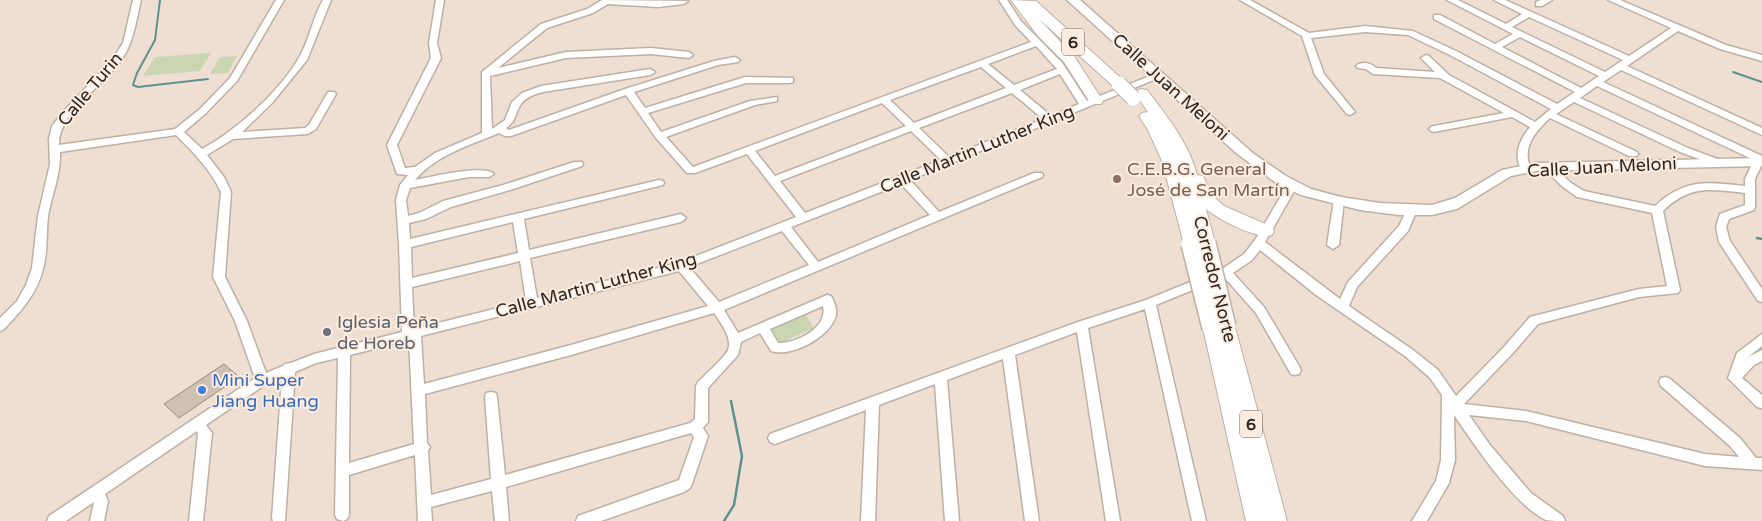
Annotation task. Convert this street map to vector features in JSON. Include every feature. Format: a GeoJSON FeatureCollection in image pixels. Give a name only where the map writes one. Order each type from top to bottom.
{"type":"FeatureCollection","features":[{"type":"Feature","properties":{"kind":"highway"},"geometry":{"type":"LineString","coordinates":[[1018,0],[1043,33],[1070,59],[1091,103]]}},
{"type":"Feature","properties":{"kind":"highway","name":"Corredor Norte"},"geometry":{"type":"LineString","coordinates":[[1027,0],[1124,81]]}},
{"type":"Feature","properties":{"kind":"highway","name":"Corredor Norte"},"geometry":{"type":"LineString","coordinates":[[1040,0],[1162,120],[1186,162],[1199,244],[1219,328],[1257,521]]}},
{"type":"Feature","properties":{"kind":"highway","name":"Corredor Norte"},"geometry":{"type":"LineString","coordinates":[[1138,96],[1173,169],[1199,244]]}},
{"type":"Feature","properties":{"kind":"highway"},"geometry":{"type":"LineString","coordinates":[[1186,162],[1212,206],[1262,237]]}},
{"type":"Feature","properties":{"kind":"highway","name":"Corredor Norte"},"geometry":{"type":"LineString","coordinates":[[1219,328],[1276,521]]}},
{"type":"Feature","properties":{"kind":"main road","name":"Calle Juan Meloni"},"geometry":{"type":"LineString","coordinates":[[1073,0],[1099,21],[1249,156],[1292,186],[1305,192],[1339,200],[1412,210],[1434,210],[1459,202],[1503,174],[1526,168],[1761,161]]}},
{"type":"Feature","properties":{"kind":"street","name":"Calle Turin"},"geometry":{"type":"LineString","coordinates":[[0,326],[21,304],[32,285],[38,268],[43,216],[55,164],[56,149],[54,139],[57,126],[65,115],[118,60],[127,43],[137,0]]}},
{"type":"Feature","properties":{"kind":"street"},"geometry":{"type":"LineString","coordinates":[[56,149],[178,132],[203,111],[234,79],[280,0]]}},
{"type":"Feature","properties":{"kind":"street"},"geometry":{"type":"LineString","coordinates":[[201,154],[231,136],[266,102],[302,60],[312,40],[315,27],[327,0]]}},
{"type":"Feature","properties":{"kind":"street"},"geometry":{"type":"LineString","coordinates":[[418,170],[400,172],[392,145],[436,58],[433,43],[440,0]]}},
{"type":"Feature","properties":{"kind":"street"},"geometry":{"type":"LineString","coordinates":[[1003,0],[1018,23],[1057,62],[1091,103]]}},
{"type":"Feature","properties":{"kind":"street"},"geometry":{"type":"LineString","coordinates":[[1244,0],[1307,36],[1365,29],[1410,33],[1436,45],[1633,154]]}},
{"type":"Feature","properties":{"kind":"street"},"geometry":{"type":"LineString","coordinates":[[1451,0],[1605,76]]}},
{"type":"Feature","properties":{"kind":"street"},"geometry":{"type":"LineString","coordinates":[[1498,0],[1630,60]]}},
{"type":"Feature","properties":{"kind":"street"},"geometry":{"type":"LineString","coordinates":[[1539,4],[1548,0]]}},
{"type":"Feature","properties":{"kind":"street"},"geometry":{"type":"LineString","coordinates":[[1612,0],[1634,7],[1673,31],[1723,48],[1762,58]]}},
{"type":"Feature","properties":{"kind":"street"},"geometry":{"type":"LineString","coordinates":[[485,74],[544,26],[590,11],[606,1],[658,4],[684,1]]}},
{"type":"Feature","properties":{"kind":"street"},"geometry":{"type":"LineString","coordinates":[[1506,27],[1529,14]]}},
{"type":"Feature","properties":{"kind":"street"},"geometry":{"type":"LineString","coordinates":[[1437,17],[1582,92]]}},
{"type":"Feature","properties":{"kind":"street"},"geometry":{"type":"LineString","coordinates":[[1526,168],[1521,157],[1525,142],[1536,126],[1553,111],[1673,31]]}},
{"type":"Feature","properties":{"kind":"street"},"geometry":{"type":"LineString","coordinates":[[1496,47],[1520,34]]}},
{"type":"Feature","properties":{"kind":"street"},"geometry":{"type":"LineString","coordinates":[[1307,36],[1318,70],[1350,112]]}},
{"type":"Feature","properties":{"kind":"street"},"geometry":{"type":"LineString","coordinates":[[628,92],[659,136],[691,171],[1036,43]]}},
{"type":"Feature","properties":{"kind":"street"},"geometry":{"type":"LineString","coordinates":[[485,74],[566,55],[651,51],[689,55]]}},
{"type":"Feature","properties":{"kind":"street"},"geometry":{"type":"LineString","coordinates":[[1426,58],[1448,78],[1536,126]]}},
{"type":"Feature","properties":{"kind":"street"},"geometry":{"type":"LineString","coordinates":[[500,129],[508,134],[628,92],[717,63],[735,60]]}},
{"type":"Feature","properties":{"kind":"street"},"geometry":{"type":"LineString","coordinates":[[982,63],[1050,120]]}},
{"type":"Feature","properties":{"kind":"street"},"geometry":{"type":"LineString","coordinates":[[1361,66],[1369,66],[1373,71],[1432,74],[1448,78]]}},
{"type":"Feature","properties":{"kind":"street"},"geometry":{"type":"LineString","coordinates":[[1620,66],[1762,132]]}},
{"type":"Feature","properties":{"kind":"street"},"geometry":{"type":"LineString","coordinates":[[773,180],[1062,70]]}},
{"type":"Feature","properties":{"kind":"street"},"geometry":{"type":"LineString","coordinates":[[425,521],[419,390],[406,284],[401,200],[405,184],[418,170],[439,155],[500,129],[509,122],[517,102],[525,95],[541,89],[650,72]]}},
{"type":"Feature","properties":{"kind":"street"},"geometry":{"type":"LineString","coordinates":[[485,74],[487,134]]}},
{"type":"Feature","properties":{"kind":"street","name":"Calle Martin Luther King"},"geometry":{"type":"LineString","coordinates":[[54,521],[262,380],[289,367],[680,266],[904,179],[1158,76]]}},
{"type":"Feature","properties":{"kind":"street"},"geometry":{"type":"LineString","coordinates":[[642,112],[745,80],[790,80]]}},
{"type":"Feature","properties":{"kind":"street"},"geometry":{"type":"LineString","coordinates":[[1596,82],[1761,161],[1750,179],[1750,207],[1724,217],[1721,227],[1725,242],[1762,298]]}},
{"type":"Feature","properties":{"kind":"street"},"geometry":{"type":"LineString","coordinates":[[231,136],[308,131],[313,127],[331,94]]}},
{"type":"Feature","properties":{"kind":"street"},"geometry":{"type":"LineString","coordinates":[[1573,98],[1684,150],[1716,162]]}},
{"type":"Feature","properties":{"kind":"street"},"geometry":{"type":"LineString","coordinates":[[659,136],[754,103],[774,99]]}},
{"type":"Feature","properties":{"kind":"street"},"geometry":{"type":"LineString","coordinates":[[883,99],[948,161]]}},
{"type":"Feature","properties":{"kind":"street"},"geometry":{"type":"LineString","coordinates":[[1434,129],[1513,114]]}},
{"type":"Feature","properties":{"kind":"street"},"geometry":{"type":"LineString","coordinates":[[178,132],[201,154],[220,179],[226,192],[220,277],[241,321],[262,380]]}},
{"type":"Feature","properties":{"kind":"street"},"geometry":{"type":"LineString","coordinates":[[749,150],[803,218]]}},
{"type":"Feature","properties":{"kind":"street"},"geometry":{"type":"LineString","coordinates":[[403,221],[422,216],[447,204],[506,188],[578,164]]}},
{"type":"Feature","properties":{"kind":"street"},"geometry":{"type":"LineString","coordinates":[[1548,166],[1567,185],[1581,194],[1657,210]]}},
{"type":"Feature","properties":{"kind":"street"},"geometry":{"type":"LineString","coordinates":[[405,184],[468,174],[490,174]]}},
{"type":"Feature","properties":{"kind":"street"},"geometry":{"type":"LineString","coordinates":[[419,390],[571,350],[716,308],[1038,175]]}},
{"type":"Feature","properties":{"kind":"street"},"geometry":{"type":"LineString","coordinates":[[904,179],[937,216]]}},
{"type":"Feature","properties":{"kind":"street"},"geometry":{"type":"LineString","coordinates":[[405,244],[659,183]]}},
{"type":"Feature","properties":{"kind":"street"},"geometry":{"type":"LineString","coordinates":[[1657,210],[1667,200],[1695,185],[1749,190]]}},
{"type":"Feature","properties":{"kind":"street"},"geometry":{"type":"LineString","coordinates":[[775,438],[1082,325],[1150,303],[1226,272],[1248,257],[1292,186]]}},
{"type":"Feature","properties":{"kind":"street"},"geometry":{"type":"LineString","coordinates":[[1333,245],[1339,200]]}},
{"type":"Feature","properties":{"kind":"street"},"geometry":{"type":"LineString","coordinates":[[1342,307],[1352,285],[1404,228],[1412,210]]}},
{"type":"Feature","properties":{"kind":"street"},"geometry":{"type":"LineString","coordinates":[[1419,521],[1442,483],[1448,460],[1454,403],[1515,343],[1527,324],[1534,320],[1639,293],[1674,290],[1657,210]]}},
{"type":"Feature","properties":{"kind":"street"},"geometry":{"type":"LineString","coordinates":[[518,217],[532,303]]}},
{"type":"Feature","properties":{"kind":"street"},"geometry":{"type":"LineString","coordinates":[[406,284],[680,218]]}},
{"type":"Feature","properties":{"kind":"street"},"geometry":{"type":"LineString","coordinates":[[783,225],[816,267]]}},
{"type":"Feature","properties":{"kind":"street"},"geometry":{"type":"LineString","coordinates":[[1262,237],[1342,307],[1409,353],[1434,374],[1485,449],[1526,497],[1558,521]]}},
{"type":"Feature","properties":{"kind":"street"},"geometry":{"type":"LineString","coordinates":[[424,502],[499,483],[694,428],[701,422],[702,386],[734,352],[736,346],[735,339],[716,308],[680,266]]}},
{"type":"Feature","properties":{"kind":"street"},"geometry":{"type":"LineString","coordinates":[[1226,272],[1260,310],[1295,370]]}},
{"type":"Feature","properties":{"kind":"street"},"geometry":{"type":"LineString","coordinates":[[735,339],[827,299],[830,316],[818,332],[804,341],[788,347],[775,348],[763,328]]}},
{"type":"Feature","properties":{"kind":"street"},"geometry":{"type":"LineString","coordinates":[[1150,303],[1199,521]]}},
{"type":"Feature","properties":{"kind":"street"},"geometry":{"type":"LineString","coordinates":[[1082,325],[1113,521]]}},
{"type":"Feature","properties":{"kind":"street"},"geometry":{"type":"LineString","coordinates":[[1734,378],[1742,356],[1762,339]]}},
{"type":"Feature","properties":{"kind":"street"},"geometry":{"type":"LineString","coordinates":[[344,352],[343,471],[346,518]]}},
{"type":"Feature","properties":{"kind":"street"},"geometry":{"type":"LineString","coordinates":[[1008,352],[1032,521]]}},
{"type":"Feature","properties":{"kind":"street"},"geometry":{"type":"LineString","coordinates":[[1734,378],[1750,362],[1762,355]]}},
{"type":"Feature","properties":{"kind":"street"},"geometry":{"type":"LineString","coordinates":[[279,518],[289,367]]}},
{"type":"Feature","properties":{"kind":"street"},"geometry":{"type":"LineString","coordinates":[[941,376],[952,521]]}},
{"type":"Feature","properties":{"kind":"street"},"geometry":{"type":"LineString","coordinates":[[1734,378],[1762,403]]}},
{"type":"Feature","properties":{"kind":"street"},"geometry":{"type":"LineString","coordinates":[[1665,382],[1758,464]]}},
{"type":"Feature","properties":{"kind":"street"},"geometry":{"type":"LineString","coordinates":[[491,397],[502,521]]}},
{"type":"Feature","properties":{"kind":"street"},"geometry":{"type":"LineString","coordinates":[[868,521],[873,402]]}},
{"type":"Feature","properties":{"kind":"street"},"geometry":{"type":"LineString","coordinates":[[1454,403],[1526,416],[1705,460],[1758,464]]}},
{"type":"Feature","properties":{"kind":"street"},"geometry":{"type":"LineString","coordinates":[[196,521],[205,433],[198,423]]}},
{"type":"Feature","properties":{"kind":"street"},"geometry":{"type":"LineString","coordinates":[[583,521],[685,484],[701,436],[694,428]]}},
{"type":"Feature","properties":{"kind":"street"},"geometry":{"type":"LineString","coordinates":[[343,471],[423,447]]}},
{"type":"Feature","properties":{"kind":"street"},"geometry":{"type":"LineString","coordinates":[[97,492],[101,502],[98,521]]}},
{"type":"Feature","properties":{"kind":"green space"},"geometry":{"type":"Polygon","coordinates":[[[211,53],[200,71],[143,76],[155,57],[211,53]]]}},
{"type":"Feature","properties":{"kind":"green space"},"geometry":{"type":"Polygon","coordinates":[[[237,56],[228,73],[210,74],[220,57],[237,56]]]}},
{"type":"Feature","properties":{"kind":"green space"},"geometry":{"type":"Polygon","coordinates":[[[805,314],[814,328],[780,343],[771,328],[805,314]]]}},
{"type":"Feature","properties":{"kind":"building","name":"Mini Super Jiang Huang"},"geometry":{"type":"Polygon","coordinates":[[[224,364],[239,377],[179,418],[164,404],[224,364]]]}},
{"type":"Feature","properties":{"kind":"waterway"},"geometry":{"type":"LineString","coordinates":[[160,0],[155,40],[137,73],[133,85],[138,87],[208,79]]}},
{"type":"Feature","properties":{"kind":"waterway"},"geometry":{"type":"LineString","coordinates":[[1733,72],[1762,82]]}},
{"type":"Feature","properties":{"kind":"waterway"},"geometry":{"type":"LineString","coordinates":[[1757,238],[1762,239]]}},
{"type":"Feature","properties":{"kind":"waterway"},"geometry":{"type":"LineString","coordinates":[[724,521],[734,505],[742,456],[731,401]]}},
{"type":"Feature","properties":{"kind":"place","name":"C.E.B.G. General José de San Martín"},"geometry":{"type":"Point","coordinates":[1117,179]}},
{"type":"Feature","properties":{"kind":"place","name":"Iglesia Peña de Horeb"},"geometry":{"type":"Point","coordinates":[327,332]}},
{"type":"Feature","properties":{"kind":"place","name":"Mini Super Jiang Huang"},"geometry":{"type":"Point","coordinates":[202,390]}}]}
